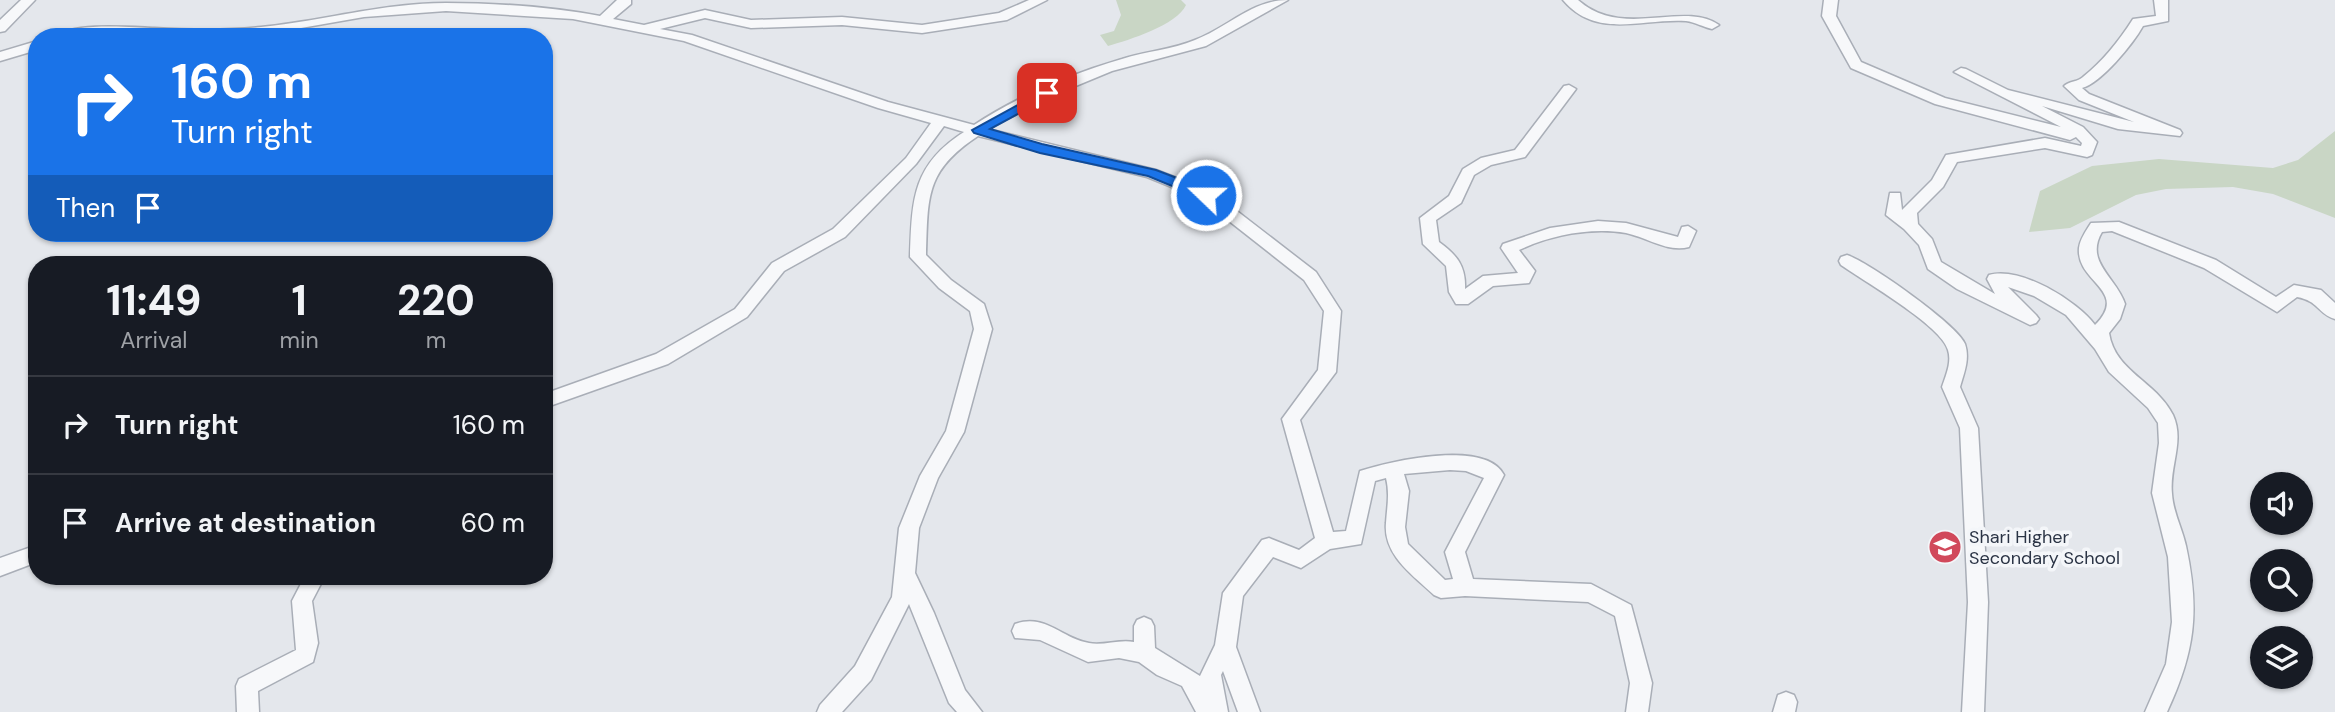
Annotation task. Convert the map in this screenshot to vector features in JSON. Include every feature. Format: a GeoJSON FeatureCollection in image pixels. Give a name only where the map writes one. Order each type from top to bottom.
{"type":"FeatureCollection","features":[{"type":"Feature","properties":{"kind":"street"},"geometry":{"type":"LineString","coordinates":[[0,28],[28,0]]}},
{"type":"Feature","properties":{"kind":"street"},"geometry":{"type":"LineString","coordinates":[[605,19],[624,4],[624,0]]}},
{"type":"Feature","properties":{"kind":"street"},"geometry":{"type":"LineString","coordinates":[[646,28],[705,14],[751,24],[842,21],[922,29],[1002,17],[1040,0]]}},
{"type":"Feature","properties":{"kind":"street"},"geometry":{"type":"LineString","coordinates":[[828,712],[863,673],[902,598],[909,528],[929,476],[955,432],[983,329],[978,308],[945,284],[918,257],[919,208],[928,174],[956,145],[1007,112],[1085,77],[1130,61],[1202,43],[1281,0]]}},
{"type":"Feature","properties":{"kind":"street"},"geometry":{"type":"LineString","coordinates":[[1570,0],[1580,11],[1615,23],[1688,17],[1712,24]]}},
{"type":"Feature","properties":{"kind":"street"},"geometry":{"type":"LineString","coordinates":[[1831,0],[1829,16],[1856,65],[1942,102],[2055,130],[2090,142]]}},
{"type":"Feature","properties":{"kind":"street"},"geometry":{"type":"LineString","coordinates":[[2008,94],[2118,124],[2175,133],[2084,97],[2071,86],[2087,82],[2095,72],[2113,59],[2118,47],[2131,35],[2138,22],[2163,18],[2161,0]]}},
{"type":"Feature","properties":{"kind":"street"},"geometry":{"type":"LineString","coordinates":[[278,28],[364,13],[446,7],[605,19],[687,38],[883,105],[1040,148],[1152,173],[1206,195],[1310,276],[1333,311],[1326,372],[1292,419],[1326,541]]}},
{"type":"Feature","properties":{"kind":"street"},"geometry":{"type":"LineString","coordinates":[[0,57],[28,48]]}},
{"type":"Feature","properties":{"kind":"street"},"geometry":{"type":"LineString","coordinates":[[1961,72],[2078,130],[2090,142]]}},
{"type":"Feature","properties":{"kind":"street"},"geometry":{"type":"LineString","coordinates":[[1569,89],[1520,154],[1486,162],[1468,172],[1455,200],[1428,218],[1431,244],[1453,260],[1458,271],[1457,292],[1462,300],[1489,280],[1522,279],[1527,271],[1509,248],[1528,239],[1609,225],[1666,242],[1683,243],[1688,231]]}},
{"type":"Feature","properties":{"kind":"street"},"geometry":{"type":"LineString","coordinates":[[553,398],[662,359],[741,313],[778,267],[839,233],[911,161],[941,120]]}},
{"type":"Feature","properties":{"kind":"street"},"geometry":{"type":"LineString","coordinates":[[1910,225],[1909,212],[1938,183],[1951,158],[2045,143],[2087,152],[2090,142]]}},
{"type":"Feature","properties":{"kind":"street"},"geometry":{"type":"LineString","coordinates":[[1895,197],[1894,215],[1910,225],[1926,243],[1934,265],[1963,285],[2030,319],[2020,305],[1998,289],[1995,279],[2011,280],[2035,289],[2078,316],[2113,366],[2163,414],[2169,431],[2162,494],[2176,548],[2181,605],[2180,648],[2167,689],[2156,712]]}},
{"type":"Feature","properties":{"kind":"street"},"geometry":{"type":"LineString","coordinates":[[2100,344],[2100,331],[2111,320],[2117,306],[2116,300],[2093,268],[2087,250],[2088,237],[2097,226],[2113,226],[2210,264],[2277,306],[2294,290],[2315,294],[2335,313]]}},
{"type":"Feature","properties":{"kind":"street"},"geometry":{"type":"LineString","coordinates":[[1847,261],[1934,320],[1956,344],[1959,359],[1951,387],[1969,428],[1978,602],[1973,712]]}},
{"type":"Feature","properties":{"kind":"street"},"geometry":{"type":"LineString","coordinates":[[1217,712],[1210,674],[1225,647],[1233,593],[1269,546],[1301,560],[1326,541],[1354,538],[1367,476],[1392,468],[1441,461],[1488,470],[1496,475],[1455,552],[1465,587]]}},
{"type":"Feature","properties":{"kind":"street"},"geometry":{"type":"LineString","coordinates":[[1392,468],[1399,491],[1395,527],[1399,548],[1441,589],[1465,587],[1591,593],[1624,611],[1641,683],[1637,712]]}},
{"type":"Feature","properties":{"kind":"street"},"geometry":{"type":"LineString","coordinates":[[0,567],[28,556]]}},
{"type":"Feature","properties":{"kind":"street"},"geometry":{"type":"LineString","coordinates":[[904,573],[924,613],[957,696],[971,712]]}},
{"type":"Feature","properties":{"kind":"street"},"geometry":{"type":"LineString","coordinates":[[248,712],[247,686],[306,655],[302,601],[310,585]]}},
{"type":"Feature","properties":{"kind":"street"},"geometry":{"type":"LineString","coordinates":[[1144,626],[1144,653]]}},
{"type":"Feature","properties":{"kind":"street"},"geometry":{"type":"LineString","coordinates":[[1022,631],[1042,631],[1088,653],[1119,649],[1144,653],[1165,668],[1190,679],[1208,712]]}},
{"type":"Feature","properties":{"kind":"street"},"geometry":{"type":"LineString","coordinates":[[1225,647],[1249,712]]}},
{"type":"Feature","properties":{"kind":"green space"},"geometry":{"type":"Polygon","coordinates":[[[1116,0],[1181,0],[1186,5],[1163,25],[1108,46],[1100,35],[1114,31],[1121,15],[1116,0]]]}},
{"type":"Feature","properties":{"kind":"green space"},"geometry":{"type":"Polygon","coordinates":[[[2335,131],[2335,218],[2273,194],[2233,187],[2166,189],[2136,195],[2070,228],[2029,232],[2040,191],[2092,166],[2159,159],[2273,168],[2298,160],[2335,131]]]}},
{"type":"Feature","properties":{"kind":"place","name":"Shari Higher Secondary School"},"geometry":{"type":"Point","coordinates":[1945,547]}},
{"type":"Feature","properties":{"kind":"route"},"geometry":{"type":"LineString","coordinates":[[1047,93],[1007,112],[978,130],[1040,148],[1152,173],[1206,195]]}}]}
